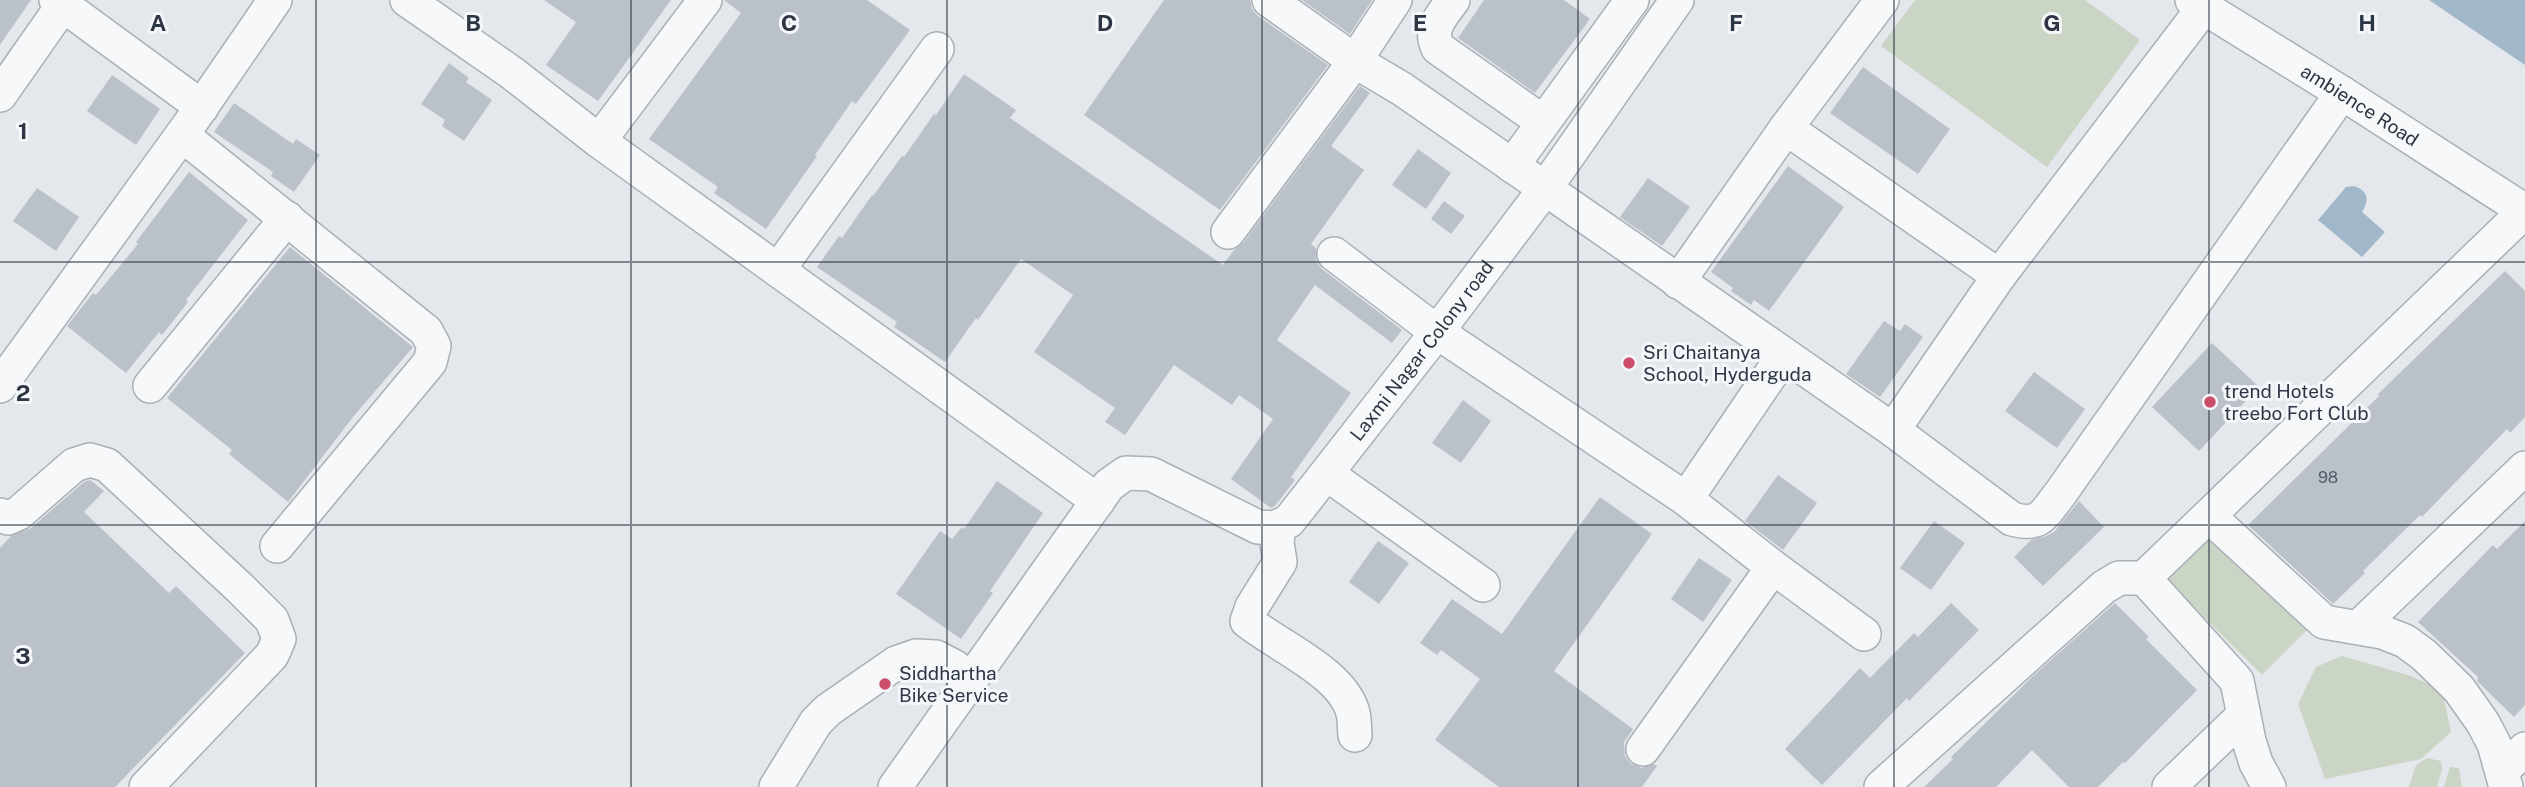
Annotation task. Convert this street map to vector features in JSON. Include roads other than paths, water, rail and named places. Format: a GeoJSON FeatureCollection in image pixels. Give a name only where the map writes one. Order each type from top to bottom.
{"type":"FeatureCollection","features":[{"type":"Feature","properties":{"kind":"street"},"geometry":{"type":"LineString","coordinates":[[0,386],[202,107],[275,0]]}},
{"type":"Feature","properties":{"kind":"street"},"geometry":{"type":"LineString","coordinates":[[407,0],[447,11],[512,74],[599,141],[1098,501]]}},
{"type":"Feature","properties":{"kind":"street"},"geometry":{"type":"LineString","coordinates":[[599,141],[705,0]]}},
{"type":"Feature","properties":{"kind":"street"},"geometry":{"type":"LineString","coordinates":[[1269,0],[1355,61],[1402,89],[1893,430],[2012,519],[2034,523],[2060,494],[2342,93]]}},
{"type":"Feature","properties":{"kind":"street"},"geometry":{"type":"LineString","coordinates":[[1228,232],[1355,61],[1395,0]]}},
{"type":"Feature","properties":{"kind":"street"},"geometry":{"type":"LineString","coordinates":[[1453,0],[1434,28],[1433,35],[1438,48],[1543,122]]}},
{"type":"Feature","properties":{"kind":"street"},"geometry":{"type":"LineString","coordinates":[[1512,166],[1632,0]]}},
{"type":"Feature","properties":{"kind":"street","name":"Laxmi Nagar Colony road"},"geometry":{"type":"LineString","coordinates":[[1279,526],[1289,521],[1437,332],[1544,190],[1677,0]]}},
{"type":"Feature","properties":{"kind":"street"},"geometry":{"type":"LineString","coordinates":[[1678,282],[1786,128],[1882,0]]}},
{"type":"Feature","properties":{"kind":"street"},"geometry":{"type":"LineString","coordinates":[[0,95],[59,2],[202,107]]}},
{"type":"Feature","properties":{"kind":"street"},"geometry":{"type":"LineString","coordinates":[[1893,430],[1999,276],[2198,4]]}},
{"type":"Feature","properties":{"kind":"street","name":"ambience Road"},"geometry":{"type":"LineString","coordinates":[[2198,4],[2525,211]]}},
{"type":"Feature","properties":{"kind":"street"},"geometry":{"type":"LineString","coordinates":[[1402,89],[1435,43]]}},
{"type":"Feature","properties":{"kind":"street"},"geometry":{"type":"LineString","coordinates":[[778,270],[937,49]]}},
{"type":"Feature","properties":{"kind":"street"},"geometry":{"type":"LineString","coordinates":[[1786,128],[1999,276]]}},
{"type":"Feature","properties":{"kind":"street"},"geometry":{"type":"LineString","coordinates":[[182,135],[426,331],[435,346],[430,362],[277,545]]}},
{"type":"Feature","properties":{"kind":"street"},"geometry":{"type":"LineString","coordinates":[[1881,787],[2104,587],[2119,578],[2144,578],[2525,211]]}},
{"type":"Feature","properties":{"kind":"street"},"geometry":{"type":"LineString","coordinates":[[150,386],[287,218]]}},
{"type":"Feature","properties":{"kind":"street"},"geometry":{"type":"LineString","coordinates":[[1334,254],[1437,332],[1686,499],[1864,634]]}},
{"type":"Feature","properties":{"kind":"street"},"geometry":{"type":"LineString","coordinates":[[1686,499],[1784,355]]}},
{"type":"Feature","properties":{"kind":"street"},"geometry":{"type":"LineString","coordinates":[[0,515],[8,517],[19,513],[74,465],[90,460],[107,465],[272,620],[279,639],[272,655],[146,787]]}},
{"type":"Feature","properties":{"kind":"street"},"geometry":{"type":"LineString","coordinates":[[2360,626],[2525,468]]}},
{"type":"Feature","properties":{"kind":"street"},"geometry":{"type":"LineString","coordinates":[[895,787],[1109,485],[1126,473],[1151,474],[1258,527],[1279,526],[1277,542],[1280,562],[1252,607],[1247,621],[1324,673],[1342,692],[1353,713],[1355,735]]}},
{"type":"Feature","properties":{"kind":"street"},"geometry":{"type":"LineString","coordinates":[[1326,474],[1483,585]]}},
{"type":"Feature","properties":{"kind":"street"},"geometry":{"type":"LineString","coordinates":[[2209,516],[2324,621],[2382,632],[2405,641],[2424,655],[2459,689],[2511,769]]}},
{"type":"Feature","properties":{"kind":"street"},"geometry":{"type":"LineString","coordinates":[[1643,749],[1773,567]]}},
{"type":"Feature","properties":{"kind":"street"},"geometry":{"type":"LineString","coordinates":[[2144,578],[2236,681],[2256,763],[2269,787]]}},
{"type":"Feature","properties":{"kind":"street"},"geometry":{"type":"LineString","coordinates":[[776,787],[816,722],[828,710],[896,663],[916,656],[936,657],[971,680]]}},
{"type":"Feature","properties":{"kind":"street"},"geometry":{"type":"LineString","coordinates":[[2169,787],[2243,716]]}},
{"type":"Feature","properties":{"kind":"water"},"geometry":{"type":"Polygon","coordinates":[[[2429,0],[2525,0],[2525,65],[2429,0]]]}},
{"type":"Feature","properties":{"kind":"water"},"geometry":{"type":"Polygon","coordinates":[[[2354,186],[2363,190],[2366,196],[2362,212],[2385,232],[2362,257],[2318,220],[2346,187],[2354,186]]]}},
{"type":"Feature","properties":{"kind":"place","name":"Sri Chaitanya School, Hyderguda"},"geometry":{"type":"Point","coordinates":[1629,363]}},
{"type":"Feature","properties":{"kind":"place","name":"trend Hotels treebo Fort Club"},"geometry":{"type":"Point","coordinates":[2210,402]}},
{"type":"Feature","properties":{"kind":"place","name":"Siddhartha Bike Service"},"geometry":{"type":"Point","coordinates":[885,684]}}]}
